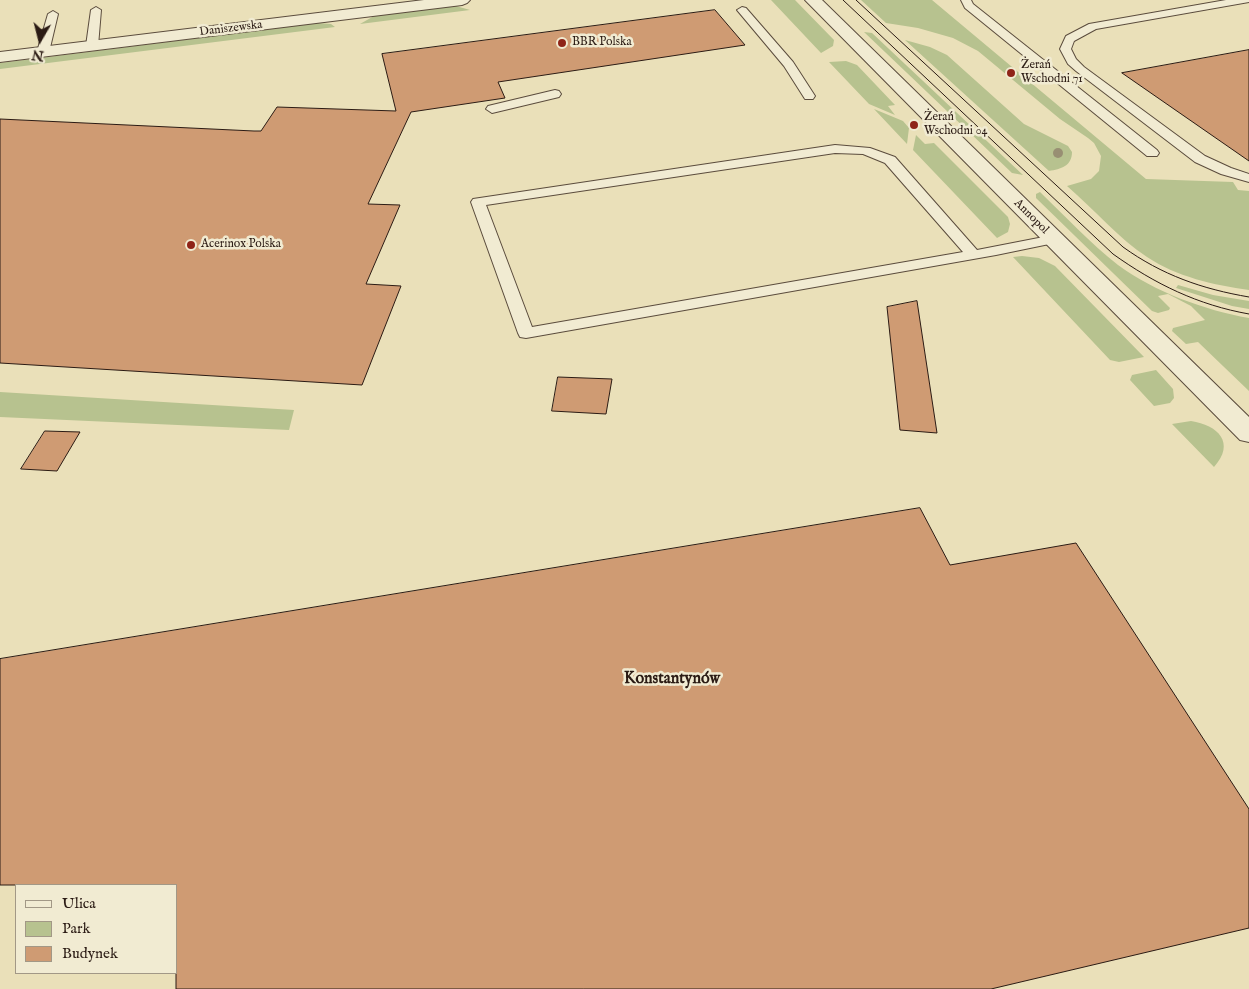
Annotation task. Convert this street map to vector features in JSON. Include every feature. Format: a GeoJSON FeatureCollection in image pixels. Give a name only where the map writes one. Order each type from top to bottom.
{"type":"FeatureCollection","features":[{"type":"Feature","properties":{"kind":"street","name":"Daniszewska"},"geometry":{"type":"LineString","coordinates":[[0,57],[439,1],[462,0]]}},
{"type":"Feature","properties":{"kind":"street","name":"Annopol"},"geometry":{"type":"LineString","coordinates":[[813,0],[1249,433]]}},
{"type":"Feature","properties":{"kind":"lane"},"geometry":{"type":"LineString","coordinates":[[966,0],[970,6],[1152,153]]}},
{"type":"Feature","properties":{"kind":"lane"},"geometry":{"type":"LineString","coordinates":[[1245,0],[1093,26],[1072,36],[1066,42],[1065,49],[1067,56],[1080,69],[1200,159],[1226,172],[1249,178]]}},
{"type":"Feature","properties":{"kind":"lane"},"geometry":{"type":"LineString","coordinates":[[92,46],[96,10]]}},
{"type":"Feature","properties":{"kind":"lane"},"geometry":{"type":"LineString","coordinates":[[742,10],[789,64],[809,96]]}},
{"type":"Feature","properties":{"kind":"lane"},"geometry":{"type":"LineString","coordinates":[[43,52],[53,14]]}},
{"type":"Feature","properties":{"kind":"lane"},"geometry":{"type":"LineString","coordinates":[[492,109],[555,94]]}},
{"type":"Feature","properties":{"kind":"lane"},"geometry":{"type":"LineString","coordinates":[[974,254],[890,160],[876,152],[856,149],[835,148],[478,202],[526,333],[974,254],[1054,239]]}},
{"type":"Feature","properties":{"kind":"green space"},"geometry":{"type":"Polygon","coordinates":[[[771,0],[795,0],[834,40],[833,46],[821,53],[771,0]]]}},
{"type":"Feature","properties":{"kind":"green space"},"geometry":{"type":"Polygon","coordinates":[[[861,0],[932,0],[1146,179],[1233,182],[1238,190],[1249,191],[1249,290],[1209,283],[1183,275],[1159,264],[1136,249],[1067,186],[1091,179],[1099,171],[1101,156],[1094,143],[1060,119],[978,51],[953,38],[918,28],[886,23],[861,0]]]}},
{"type":"Feature","properties":{"kind":"green space"},"geometry":{"type":"Polygon","coordinates":[[[456,6],[470,10],[360,24],[374,16],[456,6]]]}},
{"type":"Feature","properties":{"kind":"green space"},"geometry":{"type":"Polygon","coordinates":[[[318,23],[331,24],[335,27],[0,69],[0,63],[318,23]]]}},
{"type":"Feature","properties":{"kind":"green space"},"geometry":{"type":"Polygon","coordinates":[[[864,32],[872,33],[1023,175],[1012,173],[864,32]]]}},
{"type":"Feature","properties":{"kind":"green space"},"geometry":{"type":"Polygon","coordinates":[[[905,40],[930,47],[947,55],[1024,124],[1068,146],[1072,152],[1072,157],[1068,164],[1062,168],[1049,171],[905,40]]]}},
{"type":"Feature","properties":{"kind":"green space"},"geometry":{"type":"Polygon","coordinates":[[[846,61],[857,65],[895,105],[888,106],[895,115],[869,104],[829,62],[846,61]]]}},
{"type":"Feature","properties":{"kind":"green space"},"geometry":{"type":"Polygon","coordinates":[[[874,109],[903,121],[909,128],[907,144],[874,109]]]}},
{"type":"Feature","properties":{"kind":"green space"},"geometry":{"type":"Polygon","coordinates":[[[916,135],[925,144],[934,143],[1008,217],[1010,224],[1008,232],[997,238],[913,150],[916,135]]]}},
{"type":"Feature","properties":{"kind":"green space"},"geometry":{"type":"Polygon","coordinates":[[[1040,192],[1098,248],[1132,275],[1180,299],[1232,315],[1249,318],[1249,391],[1198,342],[1186,344],[1172,331],[1173,328],[1205,320],[1191,306],[1168,294],[1158,296],[1170,308],[1169,310],[1158,313],[1152,311],[1036,198],[1036,194],[1040,192]]]}},
{"type":"Feature","properties":{"kind":"green space"},"geometry":{"type":"Polygon","coordinates":[[[1013,257],[1039,258],[1055,266],[1144,357],[1119,362],[1110,360],[1013,257]]]}},
{"type":"Feature","properties":{"kind":"green space"},"geometry":{"type":"Polygon","coordinates":[[[1178,285],[1213,295],[1249,301],[1249,309],[1232,306],[1176,288],[1178,285]]]}},
{"type":"Feature","properties":{"kind":"green space"},"geometry":{"type":"Polygon","coordinates":[[[1156,370],[1173,389],[1174,398],[1170,403],[1154,406],[1130,380],[1132,375],[1156,370]]]}},
{"type":"Feature","properties":{"kind":"green space"},"geometry":{"type":"Polygon","coordinates":[[[0,392],[294,410],[289,430],[0,417],[0,392]]]}},
{"type":"Feature","properties":{"kind":"green space"},"geometry":{"type":"Polygon","coordinates":[[[1191,421],[1209,426],[1221,436],[1224,443],[1223,450],[1214,467],[1172,424],[1191,421]]]}},
{"type":"Feature","properties":{"kind":"building","name":"Acerinox Polska"},"geometry":{"type":"Polygon","coordinates":[[[715,10],[745,45],[498,82],[505,98],[411,112],[368,204],[400,205],[366,284],[401,286],[362,385],[0,363],[0,119],[261,131],[277,107],[396,111],[382,54],[715,10]]]}},
{"type":"Feature","properties":{"kind":"building"},"geometry":{"type":"Polygon","coordinates":[[[1249,50],[1249,161],[1122,73],[1249,50]]]}},
{"type":"Feature","properties":{"kind":"building"},"geometry":{"type":"Polygon","coordinates":[[[917,301],[937,433],[900,430],[887,307],[917,301]]]}},
{"type":"Feature","properties":{"kind":"building"},"geometry":{"type":"Polygon","coordinates":[[[558,377],[612,379],[606,414],[552,411],[558,377]]]}},
{"type":"Feature","properties":{"kind":"building"},"geometry":{"type":"Polygon","coordinates":[[[45,431],[80,432],[57,471],[21,469],[45,431]]]}},
{"type":"Feature","properties":{"kind":"building"},"geometry":{"type":"Polygon","coordinates":[[[920,508],[950,565],[1076,543],[1249,809],[1249,928],[991,989],[176,989],[176,974],[178,974],[178,884],[0,885],[0,659],[920,508]]]}},
{"type":"Feature","properties":{"kind":"tram line"},"geometry":{"type":"LineString","coordinates":[[843,0],[1113,254],[1145,275],[1178,292],[1212,305],[1249,314]]}},
{"type":"Feature","properties":{"kind":"tram line"},"geometry":{"type":"LineString","coordinates":[[856,0],[1123,247],[1153,266],[1183,279],[1215,290],[1249,297]]}},
{"type":"Feature","properties":{"kind":"place","name":"BBR Polska"},"geometry":{"type":"Point","coordinates":[562,43]}},
{"type":"Feature","properties":{"kind":"place","name":"Żerań Wschodni 71"},"geometry":{"type":"Point","coordinates":[1011,73]}},
{"type":"Feature","properties":{"kind":"place","name":"Żerań Wschodni 04"},"geometry":{"type":"Point","coordinates":[914,125]}},
{"type":"Feature","properties":{"kind":"place","name":"Acerinox Polska"},"geometry":{"type":"Point","coordinates":[191,245]}},
{"type":"Feature","properties":{"kind":"district","name":"Konstantynów"},"geometry":{"type":"Point","coordinates":[672,680]}}]}
